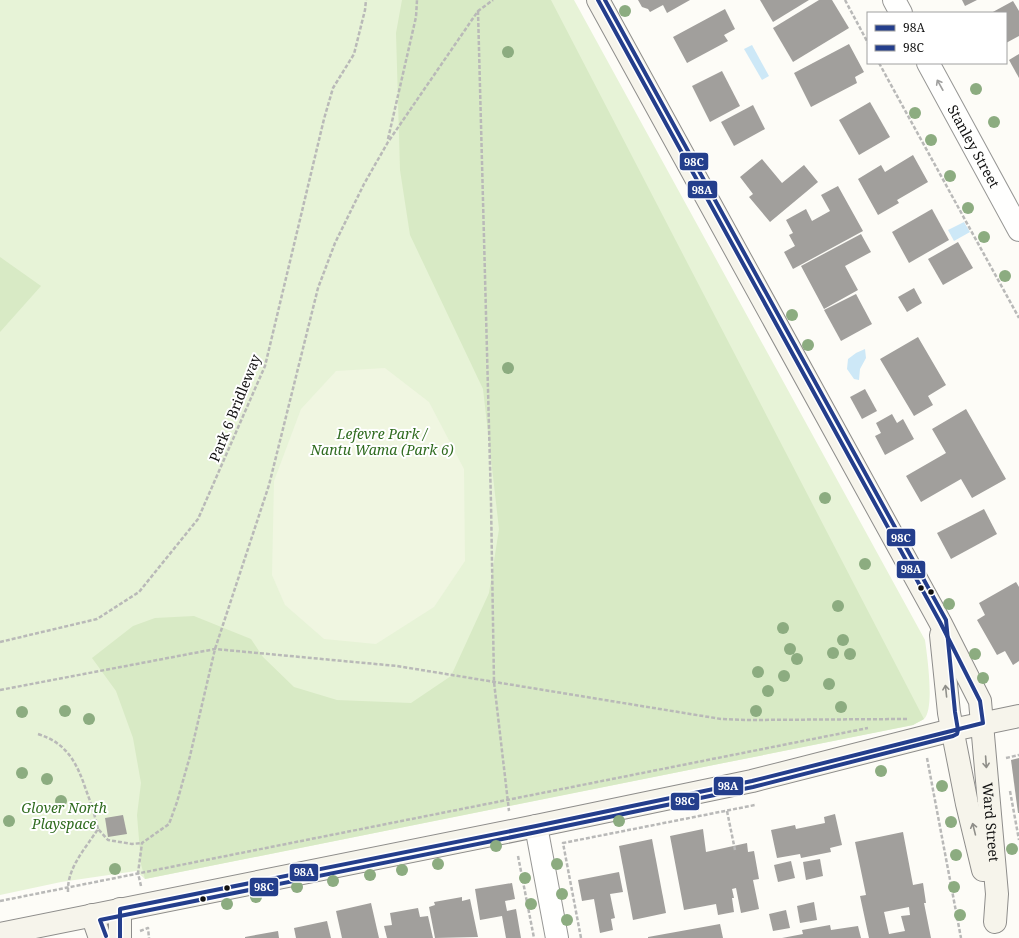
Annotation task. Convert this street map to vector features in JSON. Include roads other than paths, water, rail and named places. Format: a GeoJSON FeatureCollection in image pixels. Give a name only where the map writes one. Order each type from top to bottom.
{"type":"FeatureCollection","features":[{"type":"Feature","properties":{"kind":"street","name":"Ward Street"},"geometry":{"type":"LineString","coordinates":[[598,0],[940,622],[980,701],[997,894],[997,930]]}},
{"type":"Feature","properties":{"kind":"street"},"geometry":{"type":"LineString","coordinates":[[894,0],[900,12]]}},
{"type":"Feature","properties":{"kind":"street","name":"Stanley Street"},"geometry":{"type":"LineString","coordinates":[[929,64],[1019,230]]}},
{"type":"Feature","properties":{"kind":"street","name":"Ward Street"},"geometry":{"type":"LineString","coordinates":[[940,622],[948,713],[967,804],[997,930]]}},
{"type":"Feature","properties":{"kind":"street"},"geometry":{"type":"LineString","coordinates":[[0,934],[92,914],[512,831],[752,781],[952,730],[1019,716]]}},
{"type":"Feature","properties":{"kind":"street"},"geometry":{"type":"LineString","coordinates":[[536,826],[557,938]]}},
{"type":"Feature","properties":{"kind":"street"},"geometry":{"type":"LineString","coordinates":[[120,909],[120,938]]}},
{"type":"Feature","properties":{"kind":"street"},"geometry":{"type":"LineString","coordinates":[[92,914],[100,938]]}},
{"type":"Feature","properties":{"kind":"water"},"geometry":{"type":"Polygon","coordinates":[[[752,45],[769,76],[762,80],[744,49],[752,45]]]}},
{"type":"Feature","properties":{"kind":"water"},"geometry":{"type":"Polygon","coordinates":[[[964,222],[970,232],[954,241],[948,230],[964,222]]]}},
{"type":"Feature","properties":{"kind":"water"},"geometry":{"type":"Polygon","coordinates":[[[865,349],[866,358],[860,369],[859,380],[854,379],[847,369],[848,359],[865,349]]]}},
{"type":"Feature","properties":{"kind":"park label","name":"Lefevre Park / Nantu Wama (Park 6)"},"geometry":{"type":"Point","coordinates":[382,442]}},
{"type":"Feature","properties":{"kind":"park label","name":"Glover North Playspace"},"geometry":{"type":"Point","coordinates":[64,816]}}]}
